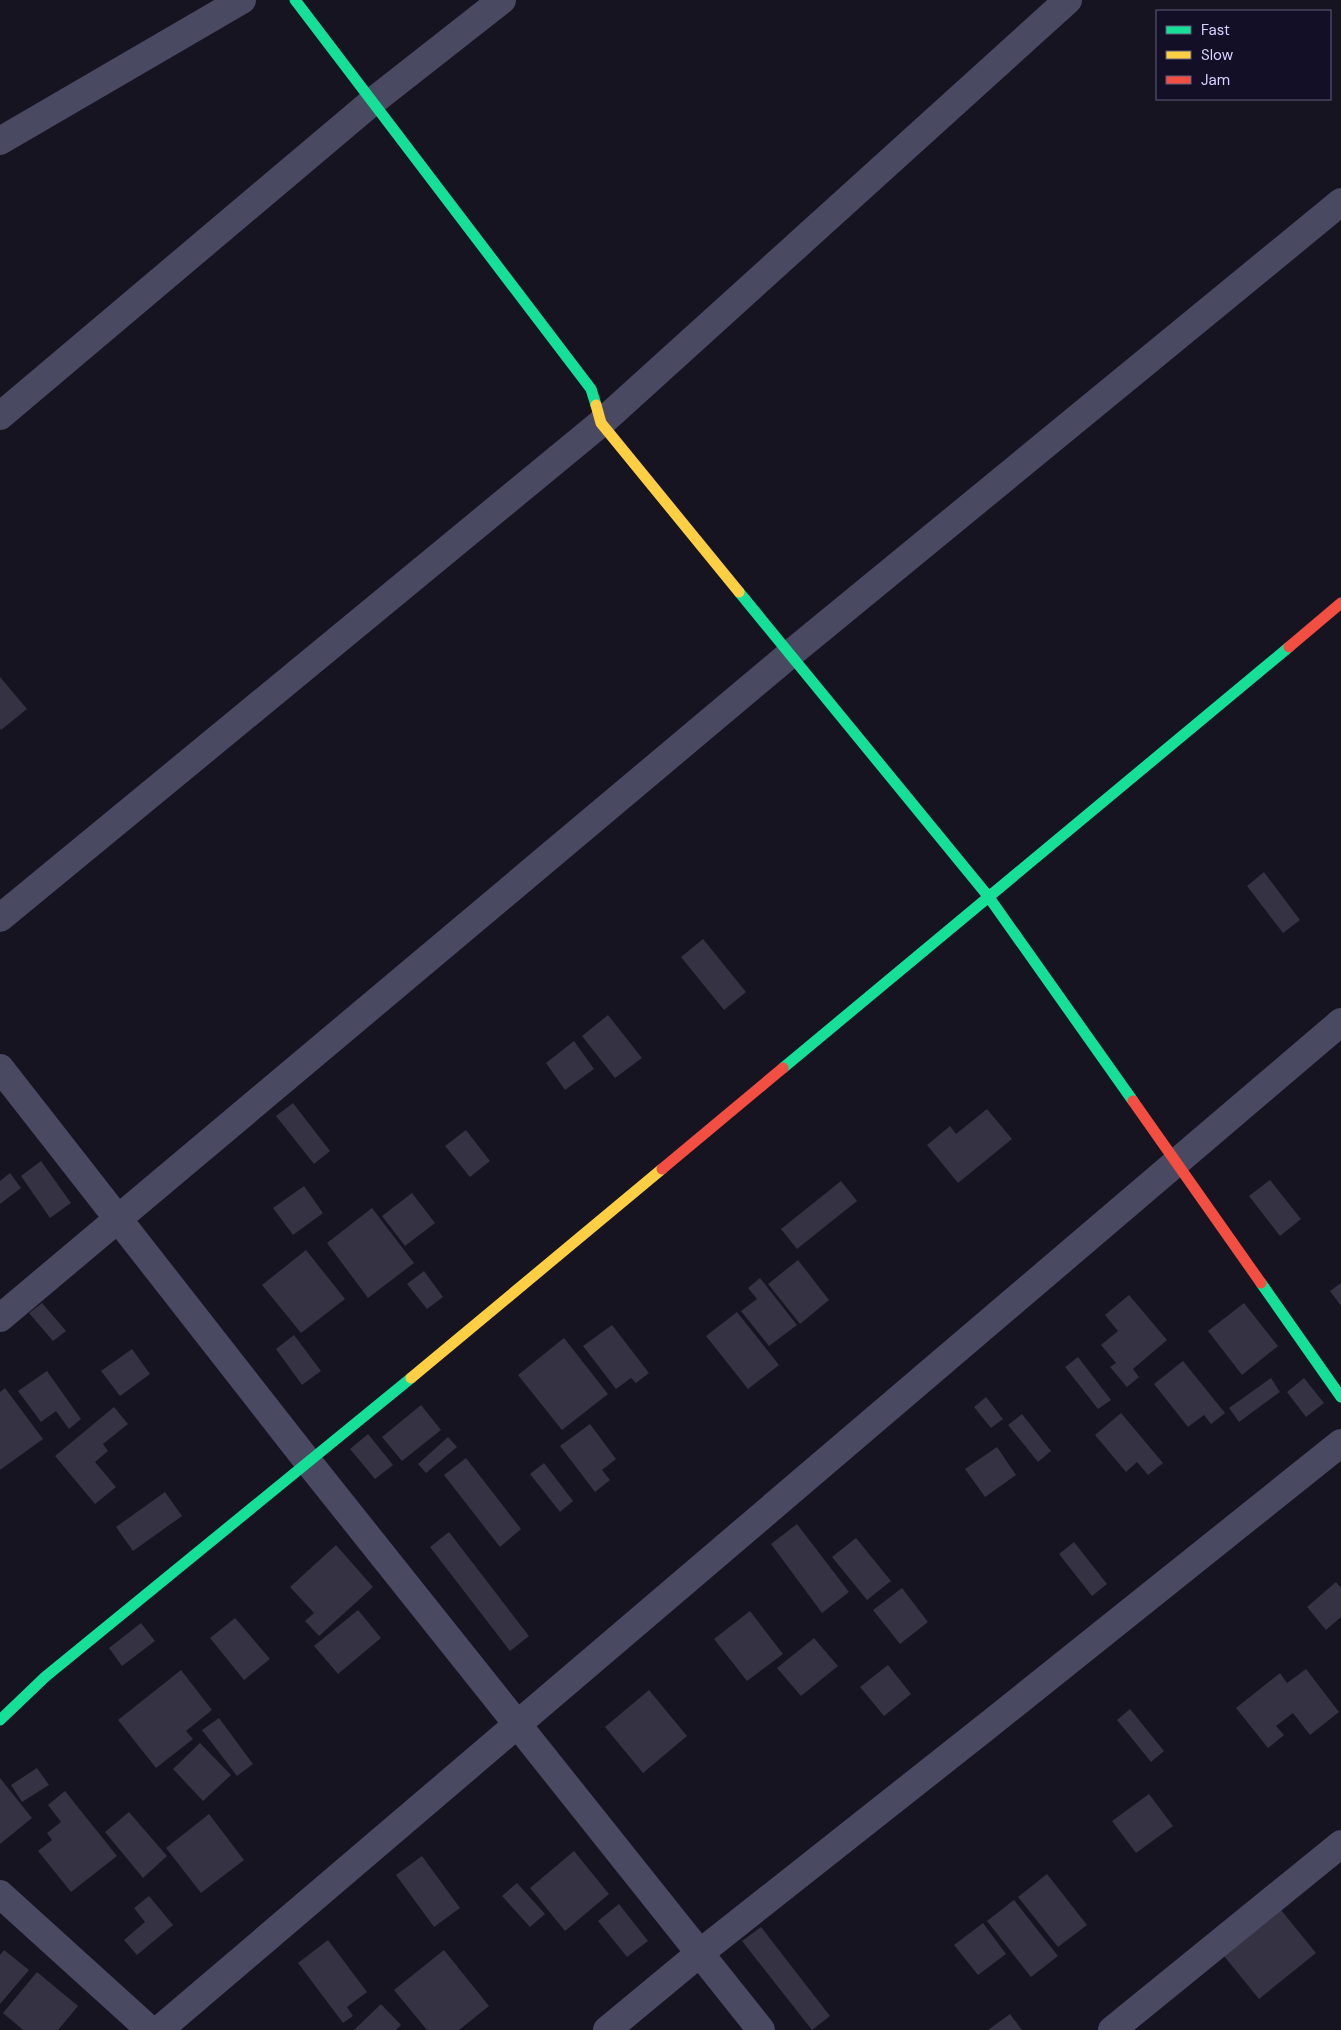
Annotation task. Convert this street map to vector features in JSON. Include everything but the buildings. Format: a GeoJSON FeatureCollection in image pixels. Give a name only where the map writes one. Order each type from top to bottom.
{"type":"FeatureCollection","features":[{"type":"Feature","properties":{"kind":"street"},"geometry":{"type":"LineString","coordinates":[[0,141],[242,0]]}},
{"type":"Feature","properties":{"kind":"street"},"geometry":{"type":"LineString","coordinates":[[295,0],[591,389],[601,423],[988,896],[1341,1397]]}},
{"type":"Feature","properties":{"kind":"street"},"geometry":{"type":"LineString","coordinates":[[0,416],[372,102],[502,0]]}},
{"type":"Feature","properties":{"kind":"street"},"geometry":{"type":"LineString","coordinates":[[0,918],[601,423],[1068,0]]}},
{"type":"Feature","properties":{"kind":"street"},"geometry":{"type":"LineString","coordinates":[[0,1318],[789,655],[1341,202]]}},
{"type":"Feature","properties":{"kind":"street"},"geometry":{"type":"LineString","coordinates":[[0,1720],[44,1677],[309,1464],[1341,603]]}},
{"type":"Feature","properties":{"kind":"street"},"geometry":{"type":"LineString","coordinates":[[159,2030],[1341,1022]]}},
{"type":"Feature","properties":{"kind":"street"},"geometry":{"type":"LineString","coordinates":[[0,1068],[309,1464],[761,2030]]}},
{"type":"Feature","properties":{"kind":"street"},"geometry":{"type":"LineString","coordinates":[[607,2030],[700,1953],[1341,1443]]}},
{"type":"Feature","properties":{"kind":"street"},"geometry":{"type":"LineString","coordinates":[[1112,2030],[1341,1844]]}},
{"type":"Feature","properties":{"kind":"street"},"geometry":{"type":"LineString","coordinates":[[0,1894],[150,2030]]}},
{"type":"Feature","properties":{"kind":"traffic: fast"},"geometry":{"type":"LineString","coordinates":[[295,0],[591,389],[596,405]]}},
{"type":"Feature","properties":{"kind":"traffic: fast"},"geometry":{"type":"LineString","coordinates":[[739,592],[988,896],[1133,1101]]}},
{"type":"Feature","properties":{"kind":"traffic: fast"},"geometry":{"type":"LineString","coordinates":[[783,1068],[1289,647]]}},
{"type":"Feature","properties":{"kind":"traffic: fast"},"geometry":{"type":"LineString","coordinates":[[1261,1283],[1341,1397]]}},
{"type":"Feature","properties":{"kind":"traffic: fast"},"geometry":{"type":"LineString","coordinates":[[0,1720],[45,1677],[411,1378]]}},
{"type":"Feature","properties":{"kind":"traffic: slow"},"geometry":{"type":"LineString","coordinates":[[596,405],[601,423],[739,592]]}},
{"type":"Feature","properties":{"kind":"traffic: slow"},"geometry":{"type":"LineString","coordinates":[[411,1378],[662,1169]]}},
{"type":"Feature","properties":{"kind":"traffic: jam"},"geometry":{"type":"LineString","coordinates":[[1289,647],[1341,603]]}},
{"type":"Feature","properties":{"kind":"traffic: jam"},"geometry":{"type":"LineString","coordinates":[[662,1169],[783,1068]]}},
{"type":"Feature","properties":{"kind":"traffic: jam"},"geometry":{"type":"LineString","coordinates":[[1133,1101],[1261,1283]]}}]}
